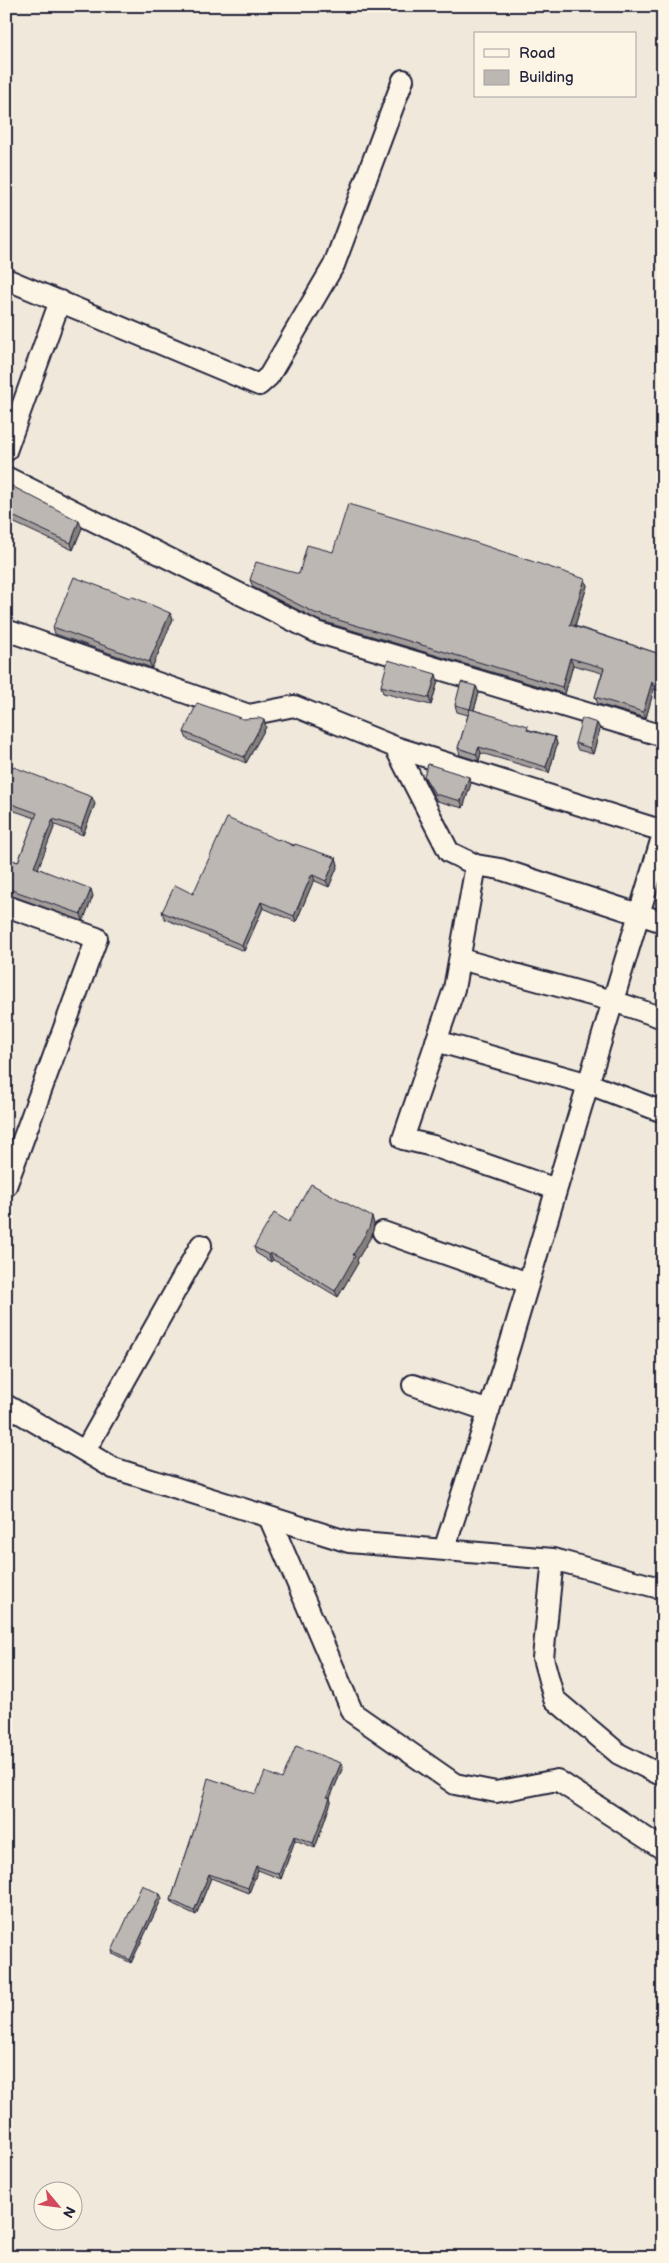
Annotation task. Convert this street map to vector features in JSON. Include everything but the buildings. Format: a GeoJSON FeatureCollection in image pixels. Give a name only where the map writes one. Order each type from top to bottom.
{"type":"FeatureCollection","features":[{"type":"Feature","properties":{"kind":"street"},"geometry":{"type":"LineString","coordinates":[[6,280],[259,385],[269,376],[334,265],[404,80]]}},
{"type":"Feature","properties":{"kind":"street"},"geometry":{"type":"LineString","coordinates":[[6,451],[60,301]]}},
{"type":"Feature","properties":{"kind":"street"},"geometry":{"type":"LineString","coordinates":[[6,478],[316,632],[663,736]]}},
{"type":"Feature","properties":{"kind":"street"},"geometry":{"type":"LineString","coordinates":[[6,630],[249,715],[294,706],[395,747],[663,833],[589,1084],[489,1411],[444,1550]]}},
{"type":"Feature","properties":{"kind":"street"},"geometry":{"type":"LineString","coordinates":[[395,747],[449,852],[476,865],[500,869],[663,922]]}},
{"type":"Feature","properties":{"kind":"street"},"geometry":{"type":"LineString","coordinates":[[476,865],[454,989],[403,1139],[434,1146],[556,1190]]}},
{"type":"Feature","properties":{"kind":"street"},"geometry":{"type":"LineString","coordinates":[[6,906],[97,938],[6,1186]]}},
{"type":"Feature","properties":{"kind":"street"},"geometry":{"type":"LineString","coordinates":[[460,959],[613,1001],[663,1018]]}},
{"type":"Feature","properties":{"kind":"street"},"geometry":{"type":"LineString","coordinates":[[436,1042],[589,1084],[663,1112]]}},
{"type":"Feature","properties":{"kind":"street"},"geometry":{"type":"LineString","coordinates":[[383,1232],[528,1283]]}},
{"type":"Feature","properties":{"kind":"street"},"geometry":{"type":"LineString","coordinates":[[85,1451],[201,1245]]}},
{"type":"Feature","properties":{"kind":"street"},"geometry":{"type":"LineString","coordinates":[[413,1385],[489,1411]]}},
{"type":"Feature","properties":{"kind":"street"},"geometry":{"type":"LineString","coordinates":[[6,1405],[113,1468],[349,1542],[553,1559],[663,1589]]}},
{"type":"Feature","properties":{"kind":"street"},"geometry":{"type":"LineString","coordinates":[[269,1517],[353,1713],[455,1784],[496,1792],[557,1780],[663,1849]]}},
{"type":"Feature","properties":{"kind":"street"},"geometry":{"type":"LineString","coordinates":[[553,1559],[543,1658],[554,1699],[619,1754],[663,1776]]}}]}
